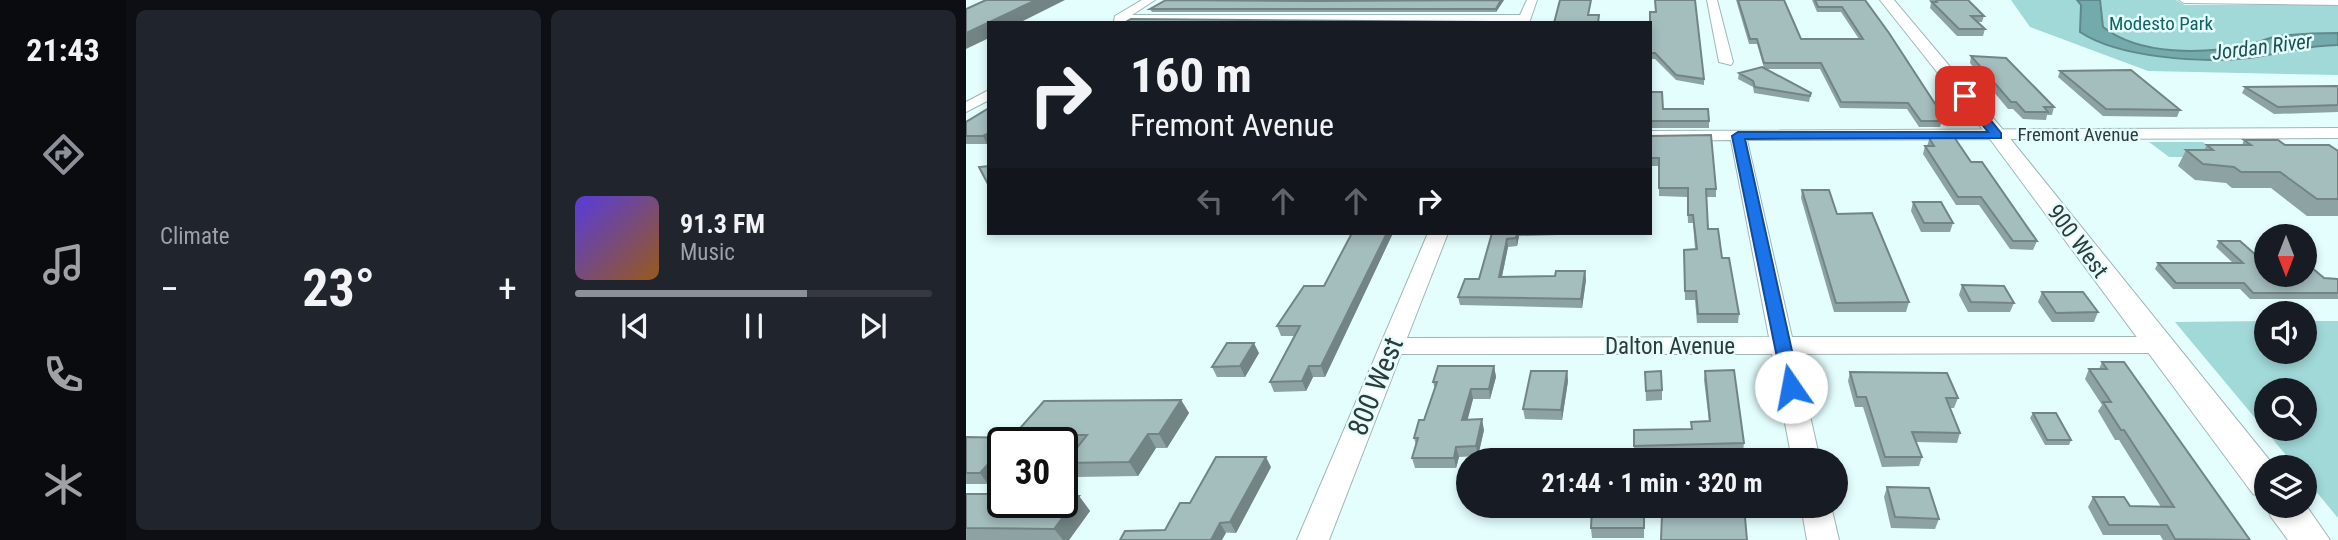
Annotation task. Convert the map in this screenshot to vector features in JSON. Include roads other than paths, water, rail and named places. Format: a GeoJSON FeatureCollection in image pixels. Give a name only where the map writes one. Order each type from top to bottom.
{"type":"FeatureCollection","features":[{"type":"Feature","properties":{"kind":"main road","name":"900 West"},"geometry":{"type":"LineString","coordinates":[[1887,0],[1997,135],[2254,468]]}},
{"type":"Feature","properties":{"kind":"main road"},"geometry":{"type":"LineString","coordinates":[[2294,518],[2311,540]]}},
{"type":"Feature","properties":{"kind":"street"},"geometry":{"type":"LineString","coordinates":[[1115,21],[1150,0]]}},
{"type":"Feature","properties":{"kind":"street"},"geometry":{"type":"LineString","coordinates":[[1115,21],[1523,21],[1532,0]]}},
{"type":"Feature","properties":{"kind":"street"},"geometry":{"type":"LineString","coordinates":[[1712,0],[1726,62]]}},
{"type":"Feature","properties":{"kind":"street"},"geometry":{"type":"LineString","coordinates":[[2186,1],[2338,2]]}},
{"type":"Feature","properties":{"kind":"street"},"geometry":{"type":"LineString","coordinates":[[966,108],[987,95]]}},
{"type":"Feature","properties":{"kind":"street","name":"Fremont Avenue"},"geometry":{"type":"LineString","coordinates":[[1652,136],[2338,133]]}},
{"type":"Feature","properties":{"kind":"street"},"geometry":{"type":"LineString","coordinates":[[1738,136],[1803,448]]}},
{"type":"Feature","properties":{"kind":"street","name":"800 West"},"geometry":{"type":"LineString","coordinates":[[1313,540],[1437,235]]}},
{"type":"Feature","properties":{"kind":"street","name":"Dalton Avenue"},"geometry":{"type":"LineString","coordinates":[[1392,346],[2158,345]]}},
{"type":"Feature","properties":{"kind":"street"},"geometry":{"type":"LineString","coordinates":[[1818,518],[1823,540]]}},
{"type":"Feature","properties":{"kind":"water","name":"Jordan River"},"geometry":{"type":"Polygon","coordinates":[[[2077,0],[2100,0],[2103,27],[2135,43],[2154,48],[2212,50],[2248,45],[2279,36],[2331,33],[2338,33],[2338,45],[2315,46],[2248,58],[2207,60],[2161,57],[2116,48],[2080,32],[2081,5],[2077,0]]]}},
{"type":"Feature","properties":{"kind":"park label","name":"Modesto Park"},"geometry":{"type":"Point","coordinates":[2161,23]}}]}
